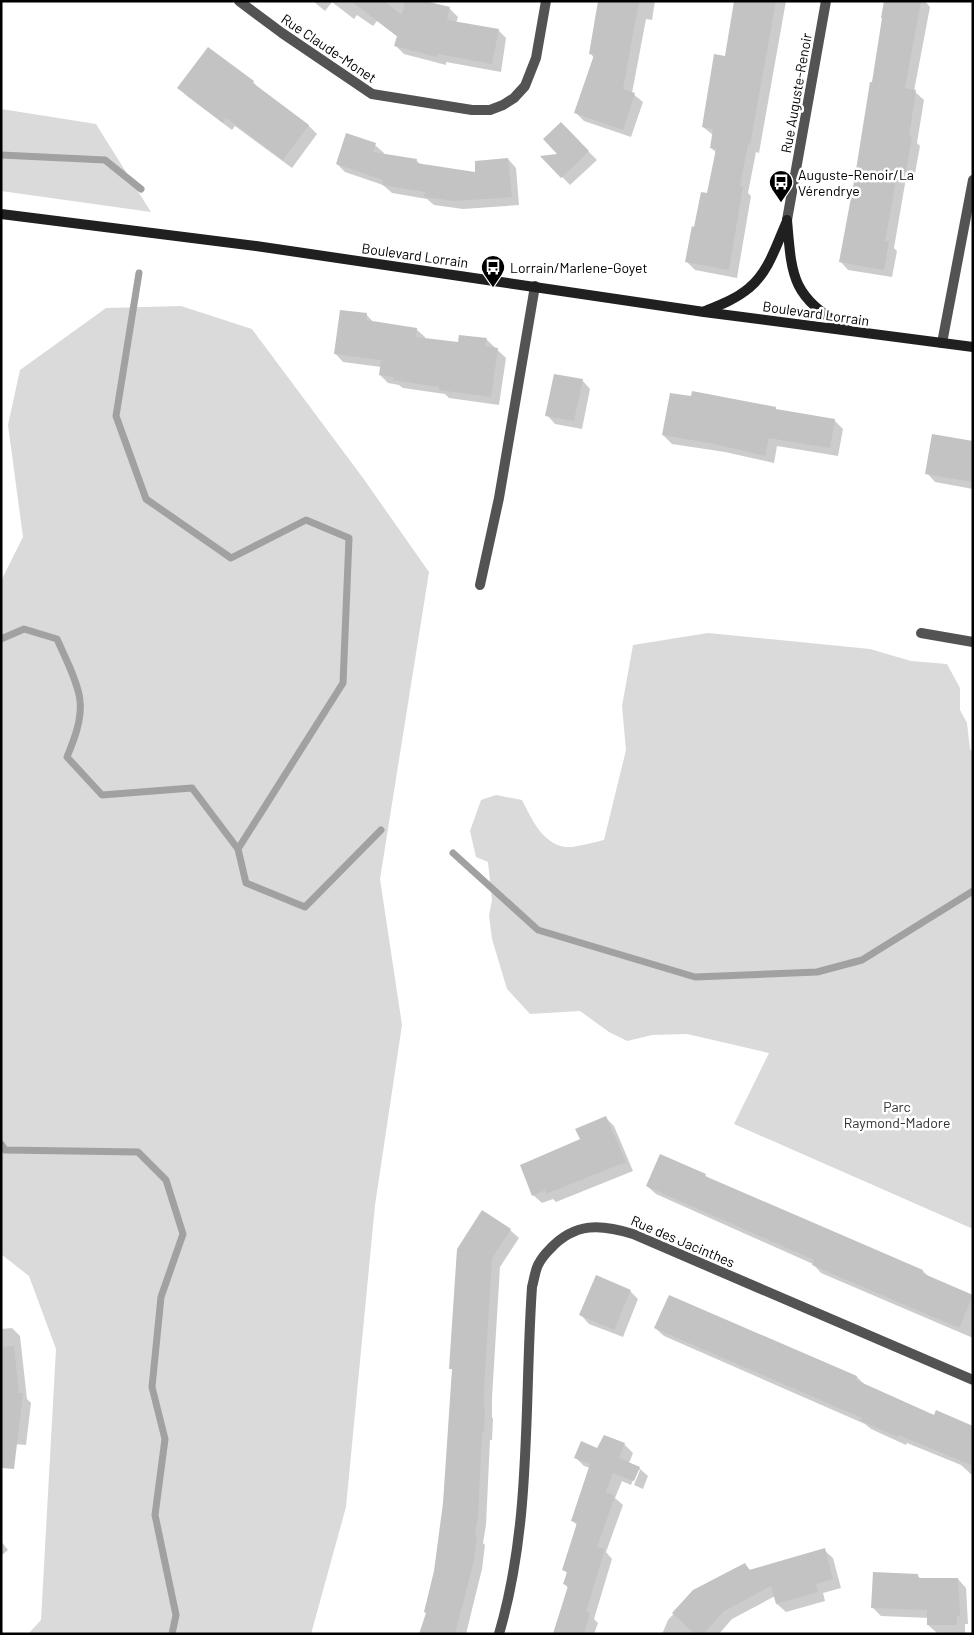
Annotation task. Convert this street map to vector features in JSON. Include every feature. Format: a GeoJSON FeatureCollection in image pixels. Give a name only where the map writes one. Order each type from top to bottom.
{"type":"FeatureCollection","features":[{"type":"Feature","properties":{"kind":"main road","name":"Boulevard Lorrain"},"geometry":{"type":"LineString","coordinates":[[1,214],[256,246],[704,312],[973,347]]}},
{"type":"Feature","properties":{"kind":"main road"},"geometry":{"type":"LineString","coordinates":[[704,312],[730,301],[750,288],[771,258],[787,220]]}},
{"type":"Feature","properties":{"kind":"main road"},"geometry":{"type":"LineString","coordinates":[[787,220],[791,265],[798,285],[809,301],[826,316],[850,331]]}},
{"type":"Feature","properties":{"kind":"street","name":"Rue Claude-Monet"},"geometry":{"type":"LineString","coordinates":[[239,1],[282,33],[372,94],[472,110],[490,110],[514,98],[525,86],[536,58],[546,1]]}},
{"type":"Feature","properties":{"kind":"street","name":"Rue Auguste-Renoir"},"geometry":{"type":"LineString","coordinates":[[787,220],[826,1]]}},
{"type":"Feature","properties":{"kind":"street"},"geometry":{"type":"LineString","coordinates":[[942,343],[973,180]]}},
{"type":"Feature","properties":{"kind":"street"},"geometry":{"type":"LineString","coordinates":[[480,584],[499,498],[535,286]]}},
{"type":"Feature","properties":{"kind":"street"},"geometry":{"type":"LineString","coordinates":[[920,633],[973,642]]}},
{"type":"Feature","properties":{"kind":"street","name":"Rue des Jacinthes"},"geometry":{"type":"LineString","coordinates":[[499,1634],[514,1572],[525,1473],[532,1288],[538,1265],[557,1241],[569,1233],[584,1227],[601,1226],[634,1234],[973,1380]]}},
{"type":"Feature","properties":{"kind":"green space"},"geometry":{"type":"Polygon","coordinates":[[[1,109],[96,124],[151,212],[1,191],[1,109]]]}},
{"type":"Feature","properties":{"kind":"green space"},"geometry":{"type":"Polygon","coordinates":[[[181,306],[252,329],[363,478],[429,572],[380,879],[402,1025],[375,1205],[346,1507],[311,1634],[28,1634],[41,1620],[56,1349],[29,1276],[1,1254],[1,581],[23,537],[8,425],[20,370],[106,308],[181,306]]]}},
{"type":"Feature","properties":{"kind":"green space","name":"Parc Raymond-Madore"},"geometry":{"type":"Polygon","coordinates":[[[708,633],[870,649],[911,661],[947,664],[960,688],[960,710],[967,723],[970,749],[973,753],[973,1229],[734,1124],[769,1053],[687,1034],[652,1035],[627,1041],[609,1032],[580,1011],[530,1014],[507,989],[492,939],[489,915],[492,900],[488,862],[476,857],[470,831],[481,800],[496,795],[522,800],[539,830],[550,841],[558,845],[574,847],[604,840],[626,750],[622,706],[633,645],[708,633]]]}},
{"type":"Feature","properties":{"kind":"building"},"geometry":{"type":"Polygon","coordinates":[[[351,1],[384,1],[402,15],[405,1],[425,1],[450,7],[447,20],[499,29],[492,64],[438,54],[437,57],[394,46],[397,36],[351,1]]]}},
{"type":"Feature","properties":{"kind":"building"},"geometry":{"type":"Polygon","coordinates":[[[598,1],[639,1],[623,89],[635,93],[623,130],[574,113],[594,55],[589,54],[598,1]]]}},
{"type":"Feature","properties":{"kind":"building"},"geometry":{"type":"Polygon","coordinates":[[[734,1],[776,1],[750,145],[748,144],[740,186],[743,186],[729,270],[685,262],[701,192],[707,193],[716,149],[710,148],[713,129],[702,127],[714,54],[725,56],[734,1]]]}},
{"type":"Feature","properties":{"kind":"building"},"geometry":{"type":"Polygon","coordinates":[[[884,1],[921,1],[905,88],[916,90],[909,136],[912,137],[906,171],[898,170],[885,241],[889,241],[884,270],[839,262],[870,82],[872,82],[884,1]]]}},
{"type":"Feature","properties":{"kind":"building"},"geometry":{"type":"Polygon","coordinates":[[[208,47],[309,125],[283,160],[226,118],[223,123],[177,88],[208,47]]]}},
{"type":"Feature","properties":{"kind":"building"},"geometry":{"type":"Polygon","coordinates":[[[561,122],[589,151],[561,178],[540,156],[557,154],[543,139],[561,122]]]}},
{"type":"Feature","properties":{"kind":"building"},"geometry":{"type":"Polygon","coordinates":[[[346,133],[376,143],[373,152],[417,159],[416,163],[475,172],[475,161],[508,158],[512,197],[454,201],[424,197],[425,192],[382,185],[383,180],[336,164],[346,133]]]}},
{"type":"Feature","properties":{"kind":"building"},"geometry":{"type":"Polygon","coordinates":[[[340,310],[367,313],[366,320],[417,328],[416,337],[458,342],[459,335],[487,338],[485,346],[498,348],[491,397],[439,390],[439,387],[393,380],[394,377],[379,375],[381,360],[334,354],[340,310]]]}},
{"type":"Feature","properties":{"kind":"building"},"geometry":{"type":"Polygon","coordinates":[[[554,374],[583,379],[574,421],[545,416],[554,374]]]}},
{"type":"Feature","properties":{"kind":"building"},"geometry":{"type":"Polygon","coordinates":[[[692,391],[776,407],[776,409],[835,419],[830,448],[769,438],[765,456],[715,444],[662,435],[670,393],[691,396],[692,391]]]}},
{"type":"Feature","properties":{"kind":"building"},"geometry":{"type":"Polygon","coordinates":[[[932,434],[973,441],[973,482],[925,474],[932,434]]]}},
{"type":"Feature","properties":{"kind":"building"},"geometry":{"type":"Polygon","coordinates":[[[606,1116],[626,1162],[546,1194],[545,1190],[532,1196],[520,1165],[580,1139],[575,1129],[606,1116]]]}},
{"type":"Feature","properties":{"kind":"building"},"geometry":{"type":"Polygon","coordinates":[[[660,1154],[706,1174],[705,1176],[923,1270],[922,1273],[973,1295],[959,1328],[812,1265],[814,1260],[646,1186],[660,1154]]]}},
{"type":"Feature","properties":{"kind":"building"},"geometry":{"type":"Polygon","coordinates":[[[482,1210],[511,1229],[492,1258],[484,1389],[484,1432],[482,1432],[474,1560],[455,1634],[419,1634],[426,1613],[424,1612],[434,1571],[443,1503],[452,1369],[449,1369],[457,1249],[482,1210]]]}},
{"type":"Feature","properties":{"kind":"building"},"geometry":{"type":"Polygon","coordinates":[[[596,1275],[631,1290],[614,1330],[579,1315],[596,1275]]]}},
{"type":"Feature","properties":{"kind":"building"},"geometry":{"type":"Polygon","coordinates":[[[669,1295],[857,1376],[856,1380],[934,1415],[936,1410],[973,1426],[973,1466],[861,1421],[862,1418],[654,1328],[669,1295]]]}},
{"type":"Feature","properties":{"kind":"building"},"geometry":{"type":"Polygon","coordinates":[[[14,1346],[19,1393],[23,1393],[14,1469],[1,1468],[1,1347],[14,1346]]]}},
{"type":"Feature","properties":{"kind":"building"},"geometry":{"type":"Polygon","coordinates":[[[604,1435],[625,1443],[619,1458],[640,1467],[634,1481],[613,1473],[606,1492],[615,1496],[597,1547],[605,1549],[586,1612],[590,1613],[584,1634],[553,1634],[568,1586],[563,1584],[567,1572],[562,1570],[577,1523],[571,1521],[590,1464],[574,1458],[581,1441],[597,1448],[604,1435]]]}},
{"type":"Feature","properties":{"kind":"building"},"geometry":{"type":"Polygon","coordinates":[[[825,1548],[833,1579],[816,1584],[818,1592],[776,1604],[771,1586],[724,1611],[703,1634],[695,1634],[672,1613],[693,1590],[745,1563],[749,1570],[825,1548]]]}},
{"type":"Feature","properties":{"kind":"building"},"geometry":{"type":"Polygon","coordinates":[[[873,1572],[918,1574],[918,1578],[958,1578],[960,1616],[957,1616],[957,1625],[927,1625],[927,1610],[871,1608],[873,1572]]]}},
{"type":"Feature","properties":{"kind":"waterway"},"geometry":{"type":"LineString","coordinates":[[1,155],[105,160],[141,189]]}},
{"type":"Feature","properties":{"kind":"waterway"},"geometry":{"type":"LineString","coordinates":[[139,273],[116,416],[146,499],[231,558],[306,520],[349,538],[343,683],[238,849]]}},
{"type":"Feature","properties":{"kind":"waterway"},"geometry":{"type":"LineString","coordinates":[[1,639],[24,629],[57,639],[74,678],[80,701],[79,723],[67,757],[102,795],[192,788],[238,849],[246,883],[305,907],[381,830]]}},
{"type":"Feature","properties":{"kind":"waterway"},"geometry":{"type":"LineString","coordinates":[[453,853],[538,930],[695,977],[817,972],[862,960],[973,891]]}},
{"type":"Feature","properties":{"kind":"waterway"},"geometry":{"type":"LineString","coordinates":[[1,1144],[5,1150],[138,1152],[166,1180],[183,1234],[161,1297],[152,1387],[165,1439],[155,1515],[176,1615],[172,1634]]}},
{"type":"Feature","properties":{"kind":"place","name":"Auguste-Renoir/La Vérendrye"},"geometry":{"type":"Point","coordinates":[781,203]}},
{"type":"Feature","properties":{"kind":"place","name":"Lorrain/Marlene-Goyet"},"geometry":{"type":"Point","coordinates":[493,288]}}]}
